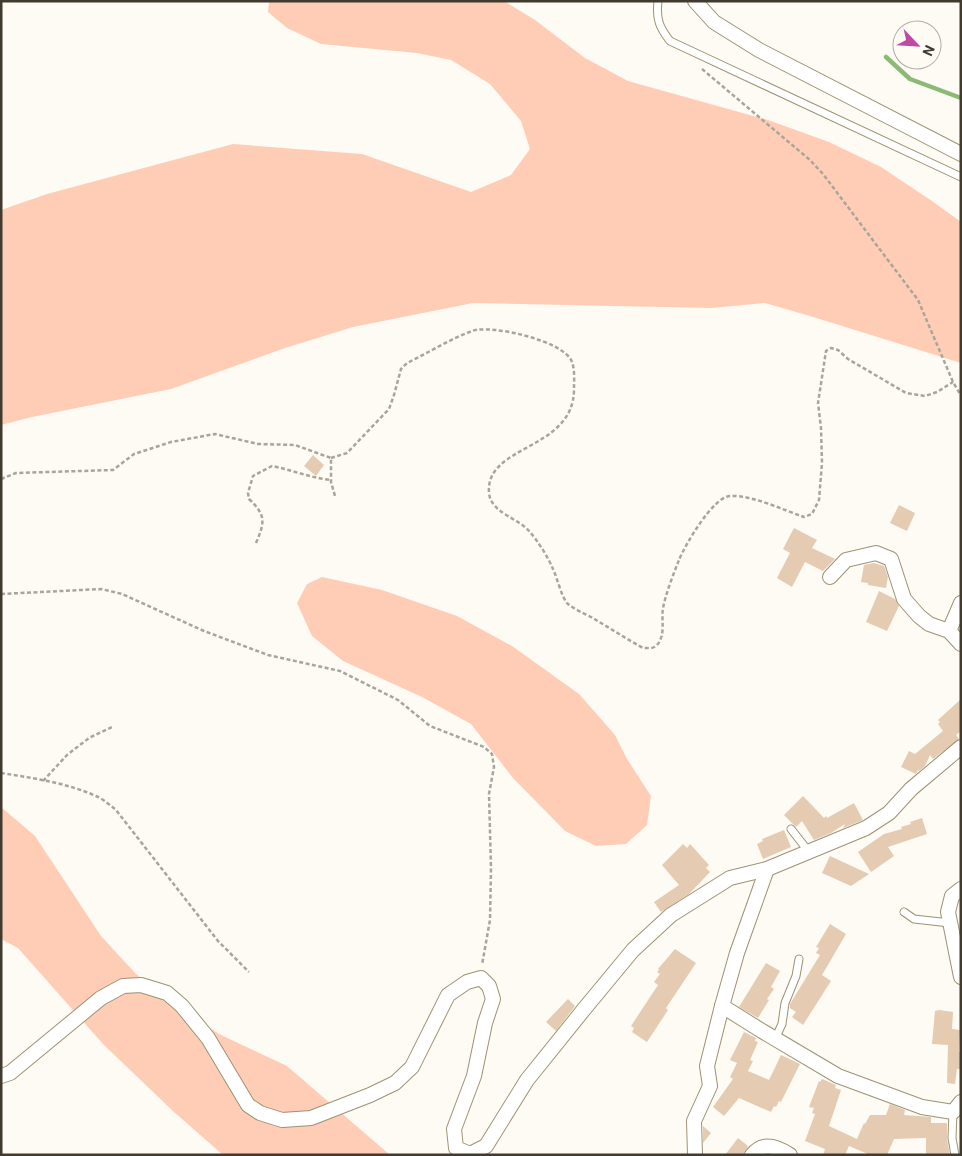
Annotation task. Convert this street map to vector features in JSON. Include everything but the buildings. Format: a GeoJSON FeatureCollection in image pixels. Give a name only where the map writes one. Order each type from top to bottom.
{"type":"FeatureCollection","features":[{"type":"Feature","properties":{"kind":"street"},"geometry":{"type":"LineString","coordinates":[[695,1],[714,22],[759,50],[961,154]]}},
{"type":"Feature","properties":{"kind":"street"},"geometry":{"type":"LineString","coordinates":[[830,577],[846,560],[876,553],[891,559],[904,599],[929,624],[949,631],[961,644]]}},
{"type":"Feature","properties":{"kind":"street"},"geometry":{"type":"LineString","coordinates":[[949,631],[961,603]]}},
{"type":"Feature","properties":{"kind":"street"},"geometry":{"type":"LineString","coordinates":[[1,1076],[10,1073],[101,998],[123,986],[141,985],[167,993],[182,1006],[208,1038],[248,1106],[260,1113],[282,1120],[311,1118],[370,1096],[395,1083],[412,1067],[448,995],[467,982],[480,978],[489,986],[493,999],[485,1023],[474,1076],[454,1129],[456,1148],[470,1154],[486,1146],[527,1080],[633,950],[671,915],[730,878],[766,869],[866,828],[889,814],[911,789],[961,747]]}},
{"type":"Feature","properties":{"kind":"street"},"geometry":{"type":"LineString","coordinates":[[695,1155],[694,1121],[710,1086],[707,1066],[737,953],[766,869]]}},
{"type":"Feature","properties":{"kind":"street"},"geometry":{"type":"LineString","coordinates":[[961,889],[952,896],[948,912],[961,977]]}},
{"type":"Feature","properties":{"kind":"street"},"geometry":{"type":"LineString","coordinates":[[722,1006],[838,1076],[922,1107],[957,1107]]}},
{"type":"Feature","properties":{"kind":"street"},"geometry":{"type":"LineString","coordinates":[[752,1155],[764,1146],[777,1146],[790,1155]]}},
{"type":"Feature","properties":{"kind":"lane"},"geometry":{"type":"LineString","coordinates":[[658,1],[656,15],[662,30],[670,41],[961,177]]}},
{"type":"Feature","properties":{"kind":"lane"},"geometry":{"type":"LineString","coordinates":[[792,829],[810,852]]}},
{"type":"Feature","properties":{"kind":"lane"},"geometry":{"type":"LineString","coordinates":[[904,912],[914,920],[950,922]]}},
{"type":"Feature","properties":{"kind":"lane"},"geometry":{"type":"LineString","coordinates":[[775,1039],[782,1024],[785,1003],[796,976],[799,959]]}},
{"type":"Feature","properties":{"kind":"lane"},"geometry":{"type":"LineString","coordinates":[[955,1155],[952,1138],[957,1107]]}},
{"type":"Feature","properties":{"kind":"path"},"geometry":{"type":"LineString","coordinates":[[699,66],[810,160],[823,174],[918,300],[952,382],[960,394]]}},
{"type":"Feature","properties":{"kind":"path"},"geometry":{"type":"LineString","coordinates":[[1,479],[16,473],[113,470],[134,454],[171,442],[215,434],[258,444],[295,445],[331,458],[347,453],[389,409],[401,369],[407,363],[473,331],[487,329],[534,338],[561,350],[572,361],[574,400],[564,421],[549,436],[502,462],[495,470],[489,485],[489,495],[496,507],[528,530],[552,567],[566,603],[643,648],[653,648],[658,645],[661,636],[664,624],[663,609],[679,561],[688,541],[715,504],[728,496],[749,498],[804,517],[812,514],[819,500],[822,428],[818,402],[826,351],[831,348],[838,350],[848,360],[906,393],[926,396],[937,392],[952,382]]}},
{"type":"Feature","properties":{"kind":"path"},"geometry":{"type":"LineString","coordinates":[[331,458],[331,480],[335,496]]}},
{"type":"Feature","properties":{"kind":"path"},"geometry":{"type":"LineString","coordinates":[[256,544],[263,527],[260,509],[249,499],[248,493],[253,476],[272,466],[300,472],[314,478],[331,480]]}},
{"type":"Feature","properties":{"kind":"path"},"geometry":{"type":"LineString","coordinates":[[1,594],[101,588],[122,594],[204,631],[268,655],[340,671],[398,700],[430,726],[484,747],[492,754],[494,767],[489,794],[490,920],[480,978]]}},
{"type":"Feature","properties":{"kind":"path"},"geometry":{"type":"LineString","coordinates":[[43,781],[67,755],[90,738],[114,726]]}},
{"type":"Feature","properties":{"kind":"path"},"geometry":{"type":"LineString","coordinates":[[1,773],[43,781],[98,797],[116,810],[218,941],[249,972]]}},
{"type":"Feature","properties":{"kind":"shaded area"},"geometry":{"type":"Polygon","coordinates":[[[269,1],[504,1],[535,20],[585,58],[628,81],[768,120],[829,142],[881,167],[961,222],[961,363],[765,303],[711,308],[473,303],[353,327],[285,348],[171,389],[1,425],[1,210],[47,194],[233,144],[362,154],[471,192],[511,175],[530,149],[521,121],[490,84],[451,60],[417,53],[321,44],[287,28],[268,12],[269,1]]]}},
{"type":"Feature","properties":{"kind":"shaded area"},"geometry":{"type":"Polygon","coordinates":[[[322,577],[382,590],[457,616],[512,646],[579,694],[615,735],[627,759],[651,796],[647,825],[626,844],[596,846],[565,831],[513,778],[471,724],[422,697],[343,661],[312,636],[297,603],[307,584],[322,577]]]}},
{"type":"Feature","properties":{"kind":"shaded area"},"geometry":{"type":"Polygon","coordinates":[[[1,807],[35,836],[101,936],[136,974],[177,1006],[219,1034],[287,1066],[390,1155],[223,1155],[174,1112],[103,1044],[18,948],[1,939],[1,807]]]}},
{"type":"Feature","properties":{"kind":"waterway"},"geometry":{"type":"LineString","coordinates":[[886,57],[910,79],[961,98]]}}]}
